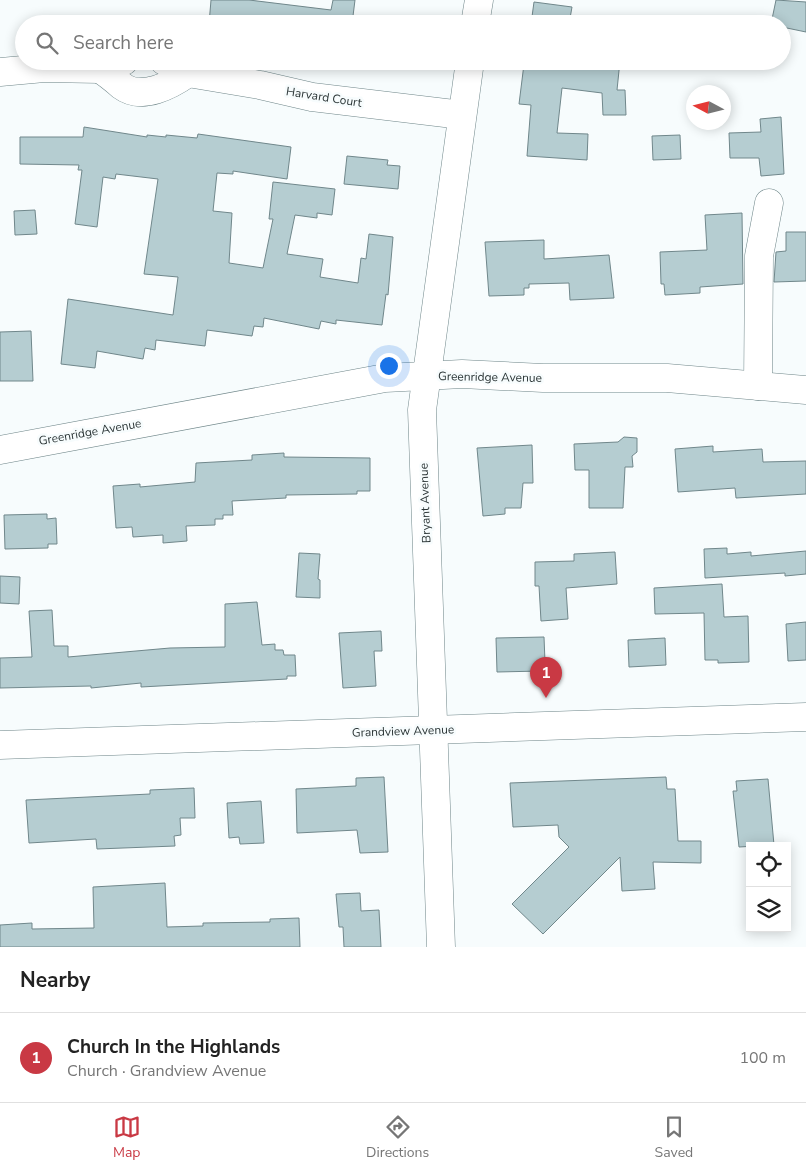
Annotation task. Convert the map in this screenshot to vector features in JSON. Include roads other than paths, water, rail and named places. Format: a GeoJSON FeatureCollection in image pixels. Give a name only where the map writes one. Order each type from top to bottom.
{"type":"FeatureCollection","features":[{"type":"Feature","properties":{"kind":"street"},"geometry":{"type":"LineString","coordinates":[[476,15],[478,0]]}},
{"type":"Feature","properties":{"kind":"street","name":"Harvard Court"},"geometry":{"type":"LineString","coordinates":[[0,72],[22,70]]}},
{"type":"Feature","properties":{"kind":"street","name":"Harvard Court"},"geometry":{"type":"LineString","coordinates":[[114,70],[123,87],[140,91],[164,88],[174,70]]}},
{"type":"Feature","properties":{"kind":"street","name":"Harvard Court"},"geometry":{"type":"LineString","coordinates":[[190,70],[312,98],[462,115]]}},
{"type":"Feature","properties":{"kind":"street","name":"Bryant Avenue"},"geometry":{"type":"LineString","coordinates":[[441,947],[422,410],[469,70]]}},
{"type":"Feature","properties":{"kind":"street"},"geometry":{"type":"LineString","coordinates":[[758,386],[759,256],[769,203]]}},
{"type":"Feature","properties":{"kind":"street","name":"Greenridge Avenue"},"geometry":{"type":"LineString","coordinates":[[0,450],[386,378],[462,374],[543,378],[667,378],[806,390]]}},
{"type":"Feature","properties":{"kind":"street","name":"Grandview Avenue"},"geometry":{"type":"LineString","coordinates":[[0,745],[806,717]]}},
{"type":"Feature","properties":{"kind":"place","name":"Church In the Highlands"},"geometry":{"type":"Point","coordinates":[546,698]}}]}
